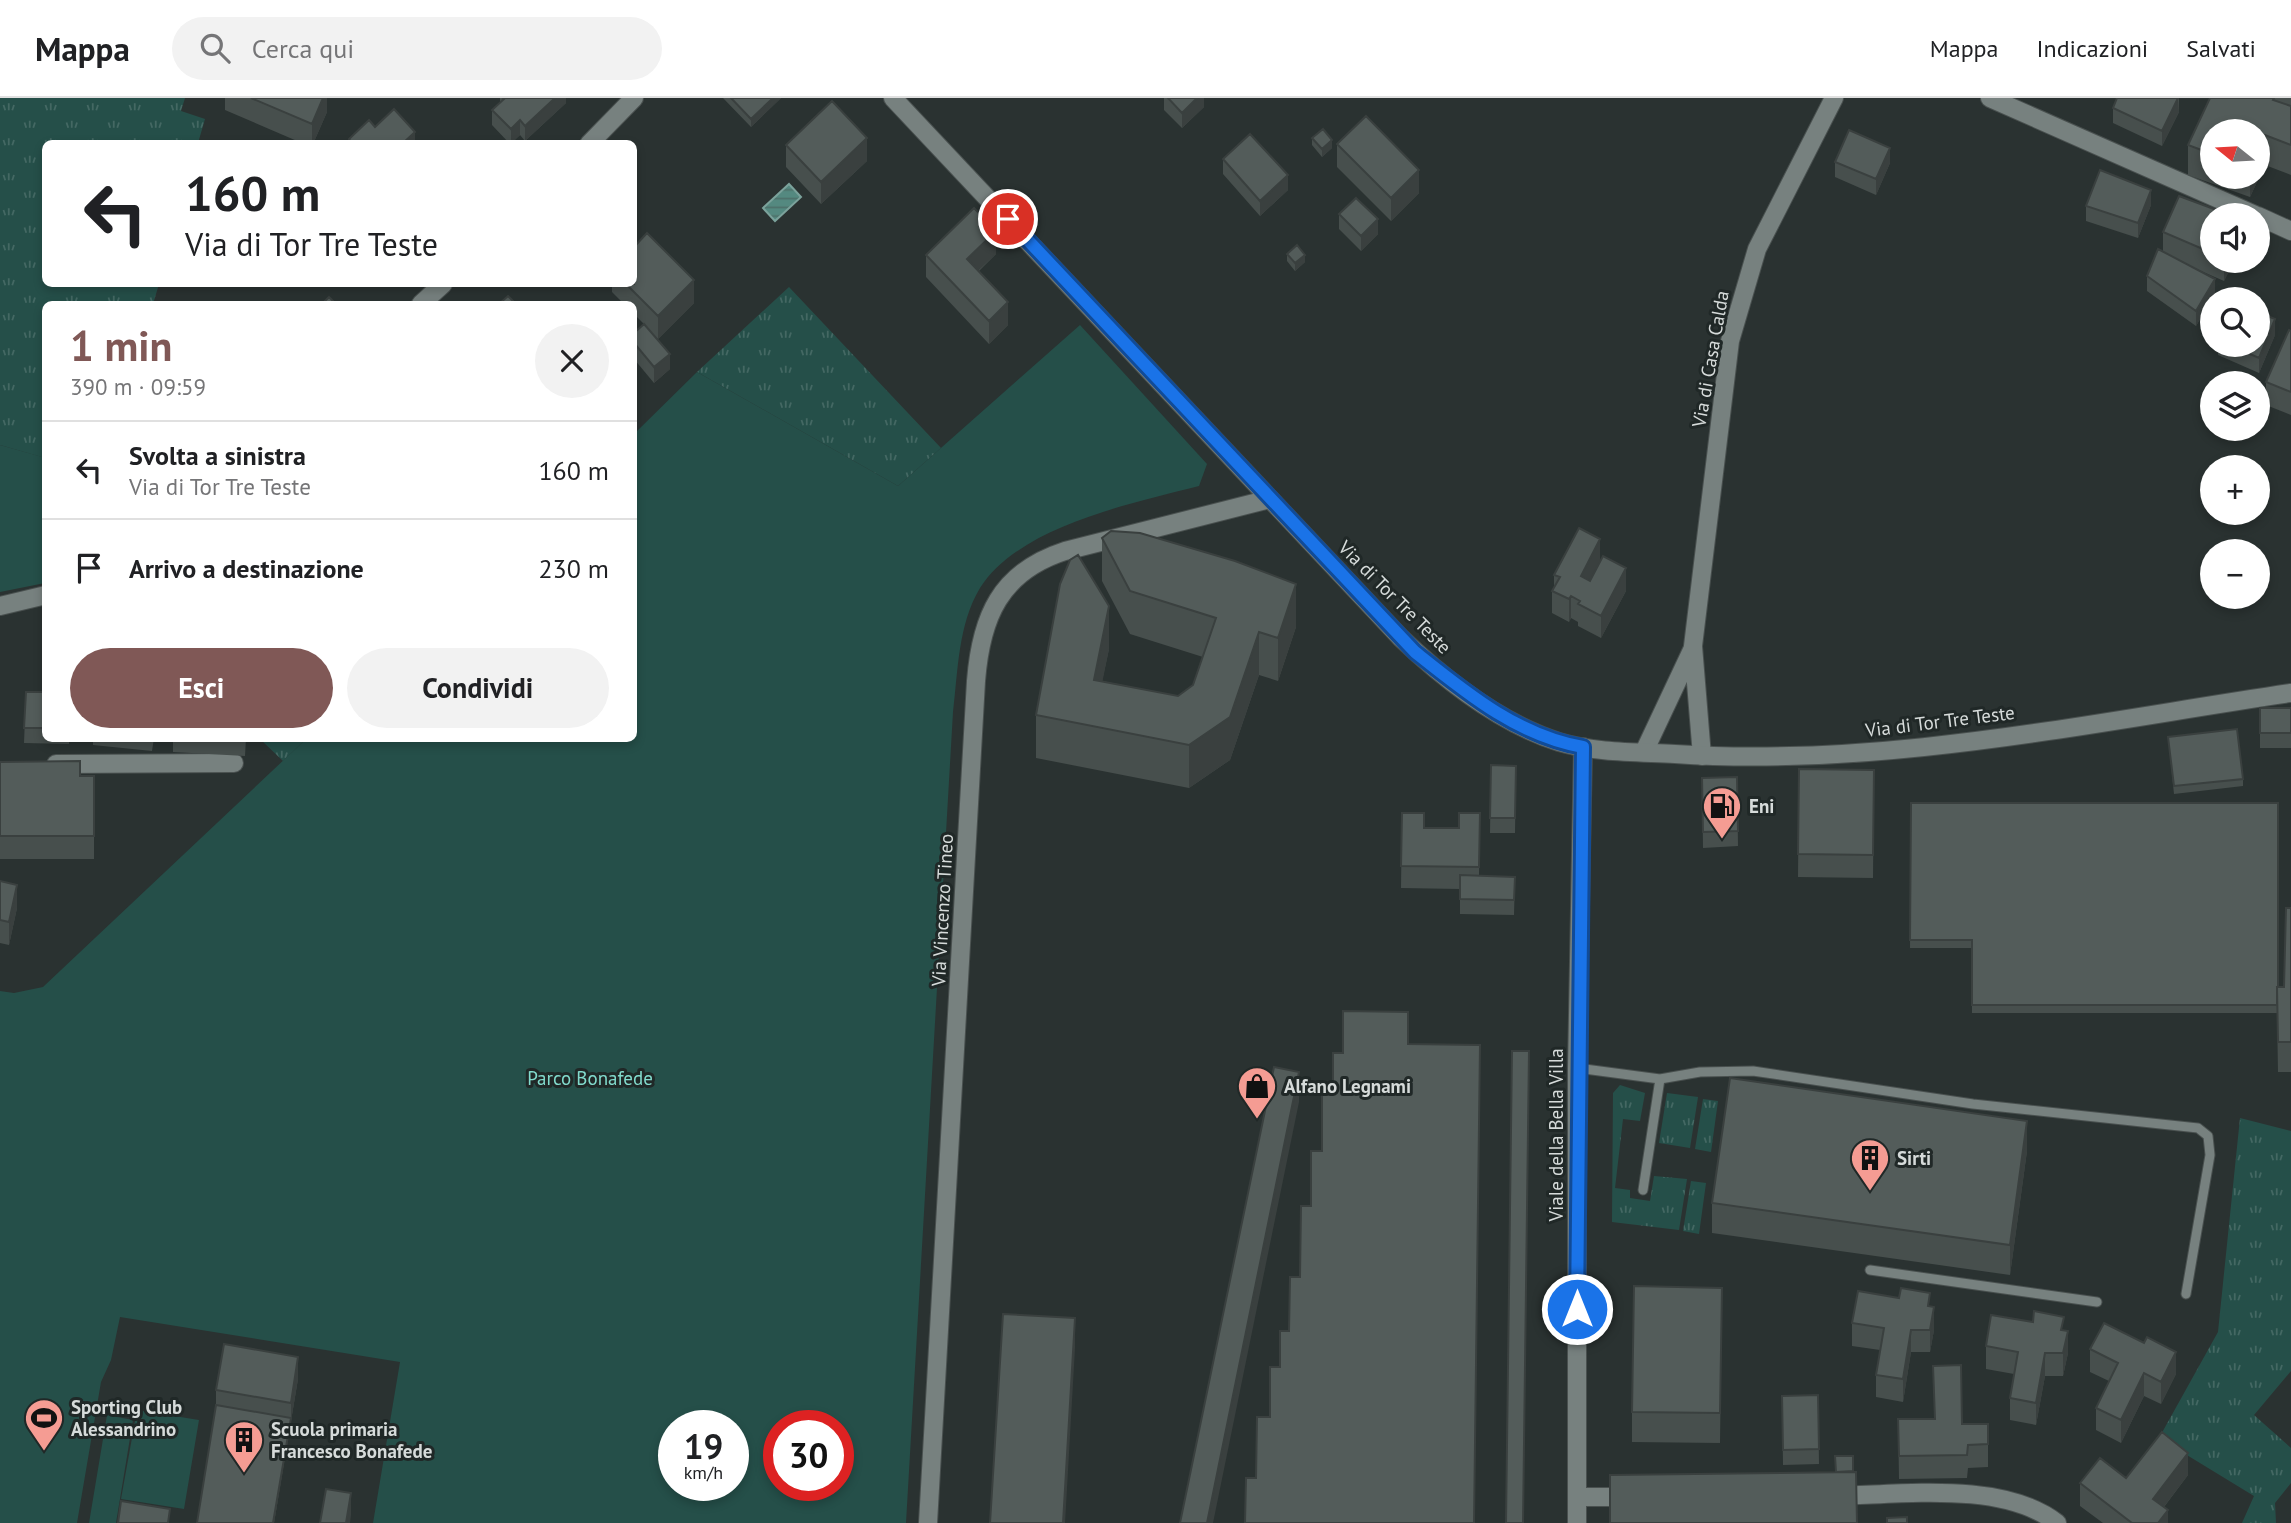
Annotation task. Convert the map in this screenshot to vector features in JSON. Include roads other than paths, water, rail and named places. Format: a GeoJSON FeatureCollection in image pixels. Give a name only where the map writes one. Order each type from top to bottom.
{"type":"FeatureCollection","features":[{"type":"Feature","properties":{"kind":"street"},"geometry":{"type":"LineString","coordinates":[[593,140],[634,98]]}},
{"type":"Feature","properties":{"kind":"street","name":"Via di Tor Tre Teste"},"geometry":{"type":"LineString","coordinates":[[892,98],[1386,623],[1451,681],[1489,708],[1530,730],[1583,747],[1783,759],[1882,750],[2291,692]]}},
{"type":"Feature","properties":{"kind":"street","name":"Via di Casa Calda"},"geometry":{"type":"LineString","coordinates":[[1702,756],[1693,646],[1720,412],[1740,303],[1762,238],[1834,98]]}},
{"type":"Feature","properties":{"kind":"street"},"geometry":{"type":"LineString","coordinates":[[1990,98],[2227,203]]}},
{"type":"Feature","properties":{"kind":"street"},"geometry":{"type":"LineString","coordinates":[[2270,220],[2289,226]]}},
{"type":"Feature","properties":{"kind":"street"},"geometry":{"type":"LineString","coordinates":[[424,301],[440,287]]}},
{"type":"Feature","properties":{"kind":"street","name":"Via Vincenzo Tineo"},"geometry":{"type":"LineString","coordinates":[[928,1523],[976,681],[983,628],[1001,595],[1036,562],[1065,551],[1270,499]]}},
{"type":"Feature","properties":{"kind":"street"},"geometry":{"type":"LineString","coordinates":[[0,606],[42,596]]}},
{"type":"Feature","properties":{"kind":"street","name":"Via di Casa Calda"},"geometry":{"type":"LineString","coordinates":[[1644,752],[1693,646]]}},
{"type":"Feature","properties":{"kind":"street","name":"Viale della Bella Villa"},"geometry":{"type":"LineString","coordinates":[[1577,1523],[1577,1068],[1583,747]]}},
{"type":"Feature","properties":{"kind":"street"},"geometry":{"type":"LineString","coordinates":[[41,764],[234,763]]}},
{"type":"Feature","properties":{"kind":"street"},"geometry":{"type":"LineString","coordinates":[[1809,1496],[1968,1495],[2008,1499],[2045,1514],[2057,1523]]}},
{"type":"Feature","properties":{"kind":"street"},"geometry":{"type":"LineString","coordinates":[[1577,1497],[1645,1497]]}},
{"type":"Feature","properties":{"kind":"lane"},"geometry":{"type":"LineString","coordinates":[[1577,1068],[1660,1079],[1707,1071],[1753,1071],[1950,1101],[2199,1128],[2208,1136],[2210,1149],[2186,1294]]}},
{"type":"Feature","properties":{"kind":"lane"},"geometry":{"type":"LineString","coordinates":[[1643,1191],[1660,1079]]}},
{"type":"Feature","properties":{"kind":"lane"},"geometry":{"type":"LineString","coordinates":[[1870,1269],[2097,1302]]}},
{"type":"Feature","properties":{"kind":"place","name":"Eni"},"geometry":{"type":"Point","coordinates":[1722,840]}},
{"type":"Feature","properties":{"kind":"place","name":"Alfano Legnami"},"geometry":{"type":"Point","coordinates":[1257,1120]}},
{"type":"Feature","properties":{"kind":"place","name":"Sirti"},"geometry":{"type":"Point","coordinates":[1870,1192]}},
{"type":"Feature","properties":{"kind":"place","name":"Sporting Club Alessandrino"},"geometry":{"type":"Point","coordinates":[44,1452]}},
{"type":"Feature","properties":{"kind":"place","name":"Scuola primaria Francesco Bonafede"},"geometry":{"type":"Point","coordinates":[244,1474]}},
{"type":"Feature","properties":{"kind":"park label","name":"Parco Bonafede"},"geometry":{"type":"Point","coordinates":[590,1078]}}]}
